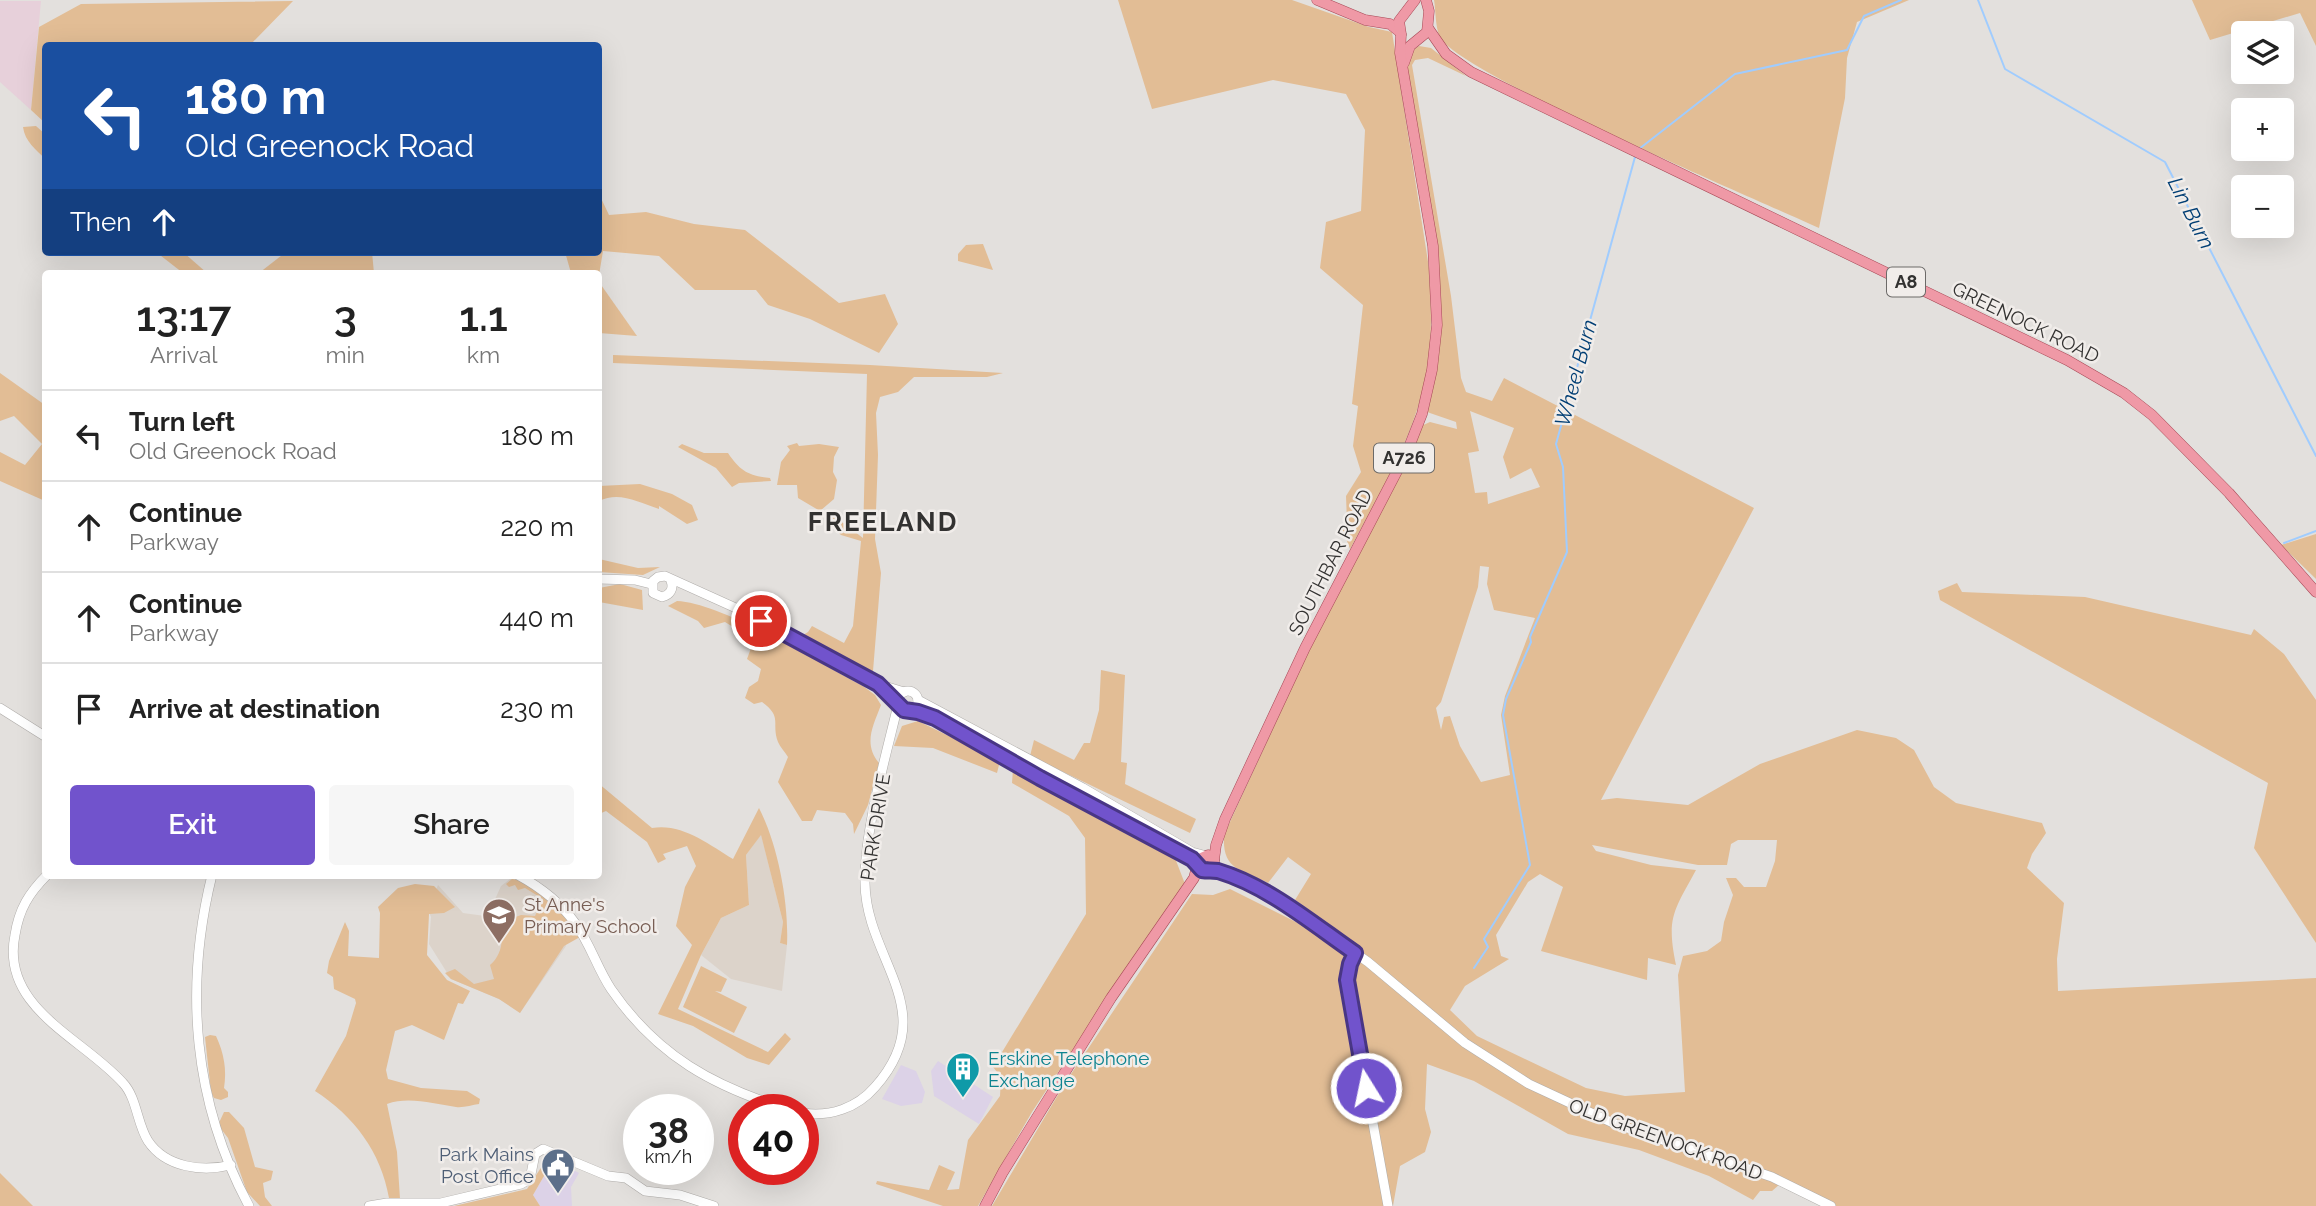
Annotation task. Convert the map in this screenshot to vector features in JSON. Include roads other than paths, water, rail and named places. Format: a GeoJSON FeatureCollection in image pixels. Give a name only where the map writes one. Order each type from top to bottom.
{"type":"FeatureCollection","features":[{"type":"Feature","properties":{"kind":"main road"},"geometry":{"type":"LineString","coordinates":[[1317,0],[1366,20],[1390,24],[1408,40],[1419,39]]}},
{"type":"Feature","properties":{"kind":"main road"},"geometry":{"type":"LineString","coordinates":[[1400,33],[1399,21],[1415,0]]}},
{"type":"Feature","properties":{"kind":"main road"},"geometry":{"type":"LineString","coordinates":[[1404,63],[1408,49],[1419,39],[1428,24],[1426,0]]}},
{"type":"Feature","properties":{"kind":"main road"},"geometry":{"type":"LineString","coordinates":[[1379,21],[1405,13],[1422,13],[1428,24]]}},
{"type":"Feature","properties":{"kind":"main road","name":"GREENOCK ROAD"},"geometry":{"type":"LineString","coordinates":[[1428,24],[1440,48]]}},
{"type":"Feature","properties":{"kind":"main road","name":"SOUTHBAR ROAD"},"geometry":{"type":"LineString","coordinates":[[1207,863],[1305,648],[1407,452],[1422,414],[1432,370],[1437,325],[1433,259],[1404,63],[1400,53],[1400,33]]}},
{"type":"Feature","properties":{"kind":"main road","name":"GREENOCK ROAD"},"geometry":{"type":"LineString","coordinates":[[1419,39],[1440,48],[1471,72],[2067,360],[2124,393],[2179,440],[2316,592]]}},
{"type":"Feature","properties":{"kind":"main road","name":"A726"},"geometry":{"type":"LineString","coordinates":[[985,1206],[1003,1172],[1111,998],[1207,863]]}},
{"type":"Feature","properties":{"kind":"street"},"geometry":{"type":"LineString","coordinates":[[709,595],[691,591],[671,592],[659,597],[652,590],[651,584],[655,578],[661,576],[709,595],[878,684],[913,692],[918,700],[1158,830],[1207,863]]}},
{"type":"Feature","properties":{"kind":"street"},"geometry":{"type":"LineString","coordinates":[[602,579],[635,580],[651,584]]}},
{"type":"Feature","properties":{"kind":"street"},"geometry":{"type":"LineString","coordinates":[[671,581],[671,592]]}},
{"type":"Feature","properties":{"kind":"street"},"geometry":{"type":"LineString","coordinates":[[878,684],[904,710],[935,718],[1016,765],[1207,863]]}},
{"type":"Feature","properties":{"kind":"street"},"geometry":{"type":"LineString","coordinates":[[898,704],[904,692]]}},
{"type":"Feature","properties":{"kind":"street"},"geometry":{"type":"LineString","coordinates":[[893,727],[911,711],[918,700]]}},
{"type":"Feature","properties":{"kind":"street","name":"PARK DRIVE"},"geometry":{"type":"LineString","coordinates":[[819,1113],[830,1113],[863,1099],[883,1078],[899,1046],[903,1024],[899,988],[878,945],[865,891],[868,845],[898,704]]}},
{"type":"Feature","properties":{"kind":"street"},"geometry":{"type":"LineString","coordinates":[[0,708],[42,734]]}},
{"type":"Feature","properties":{"kind":"street","name":"OLD GREENOCK ROAD"},"geometry":{"type":"LineString","coordinates":[[1207,863],[1278,901],[1355,953],[1449,1031],[1529,1084],[1613,1124],[1772,1177],[1831,1206]]}},
{"type":"Feature","properties":{"kind":"street"},"geometry":{"type":"LineString","coordinates":[[43,879],[27,897],[18,915],[13,940],[20,981],[29,999],[42,1014],[124,1084],[149,1142],[174,1163],[214,1169],[231,1165]]}},
{"type":"Feature","properties":{"kind":"street"},"geometry":{"type":"LineString","coordinates":[[211,879],[198,934],[194,987],[196,1020],[217,1132],[249,1206]]}},
{"type":"Feature","properties":{"kind":"street"},"geometry":{"type":"LineString","coordinates":[[524,879],[556,900],[576,923],[611,989],[640,1026],[700,1074],[744,1094]]}},
{"type":"Feature","properties":{"kind":"street"},"geometry":{"type":"LineString","coordinates":[[1355,953],[1347,980],[1388,1206]]}},
{"type":"Feature","properties":{"kind":"street"},"geometry":{"type":"LineString","coordinates":[[369,1206],[387,1203],[441,1203],[521,1184],[533,1173],[535,1154],[547,1149],[608,1176],[626,1178],[645,1191],[680,1195],[714,1206]]}},
{"type":"Feature","properties":{"kind":"waterway","name":"Wheel Burn"},"geometry":{"type":"LineString","coordinates":[[1639,149],[1735,74],[1847,50],[1864,16],[1901,0]]}},
{"type":"Feature","properties":{"kind":"waterway","name":"Lin Burn"},"geometry":{"type":"LineString","coordinates":[[1978,0],[2005,69],[2165,162],[2316,456]]}},
{"type":"Feature","properties":{"kind":"waterway","name":"Wheel Burn"},"geometry":{"type":"LineString","coordinates":[[1474,968],[1488,947],[1484,939],[1530,865],[1503,715],[1506,699],[1531,642],[1530,637],[1567,552],[1563,467],[1556,444],[1635,157]]}},
{"type":"Feature","properties":{"kind":"waterway","name":"Lin Burn"},"geometry":{"type":"LineString","coordinates":[[2284,543],[2316,531]]}},
{"type":"Feature","properties":{"kind":"place","name":"St Anne's Primary School"},"geometry":{"type":"Point","coordinates":[499,945]}},
{"type":"Feature","properties":{"kind":"place","name":"Erskine Telephone Exchange"},"geometry":{"type":"Point","coordinates":[963,1099]}},
{"type":"Feature","properties":{"kind":"place","name":"Park Mains Post Office"},"geometry":{"type":"Point","coordinates":[558,1195]}},
{"type":"Feature","properties":{"kind":"district","name":"FREELAND"},"geometry":{"type":"Point","coordinates":[883,522]}}]}
